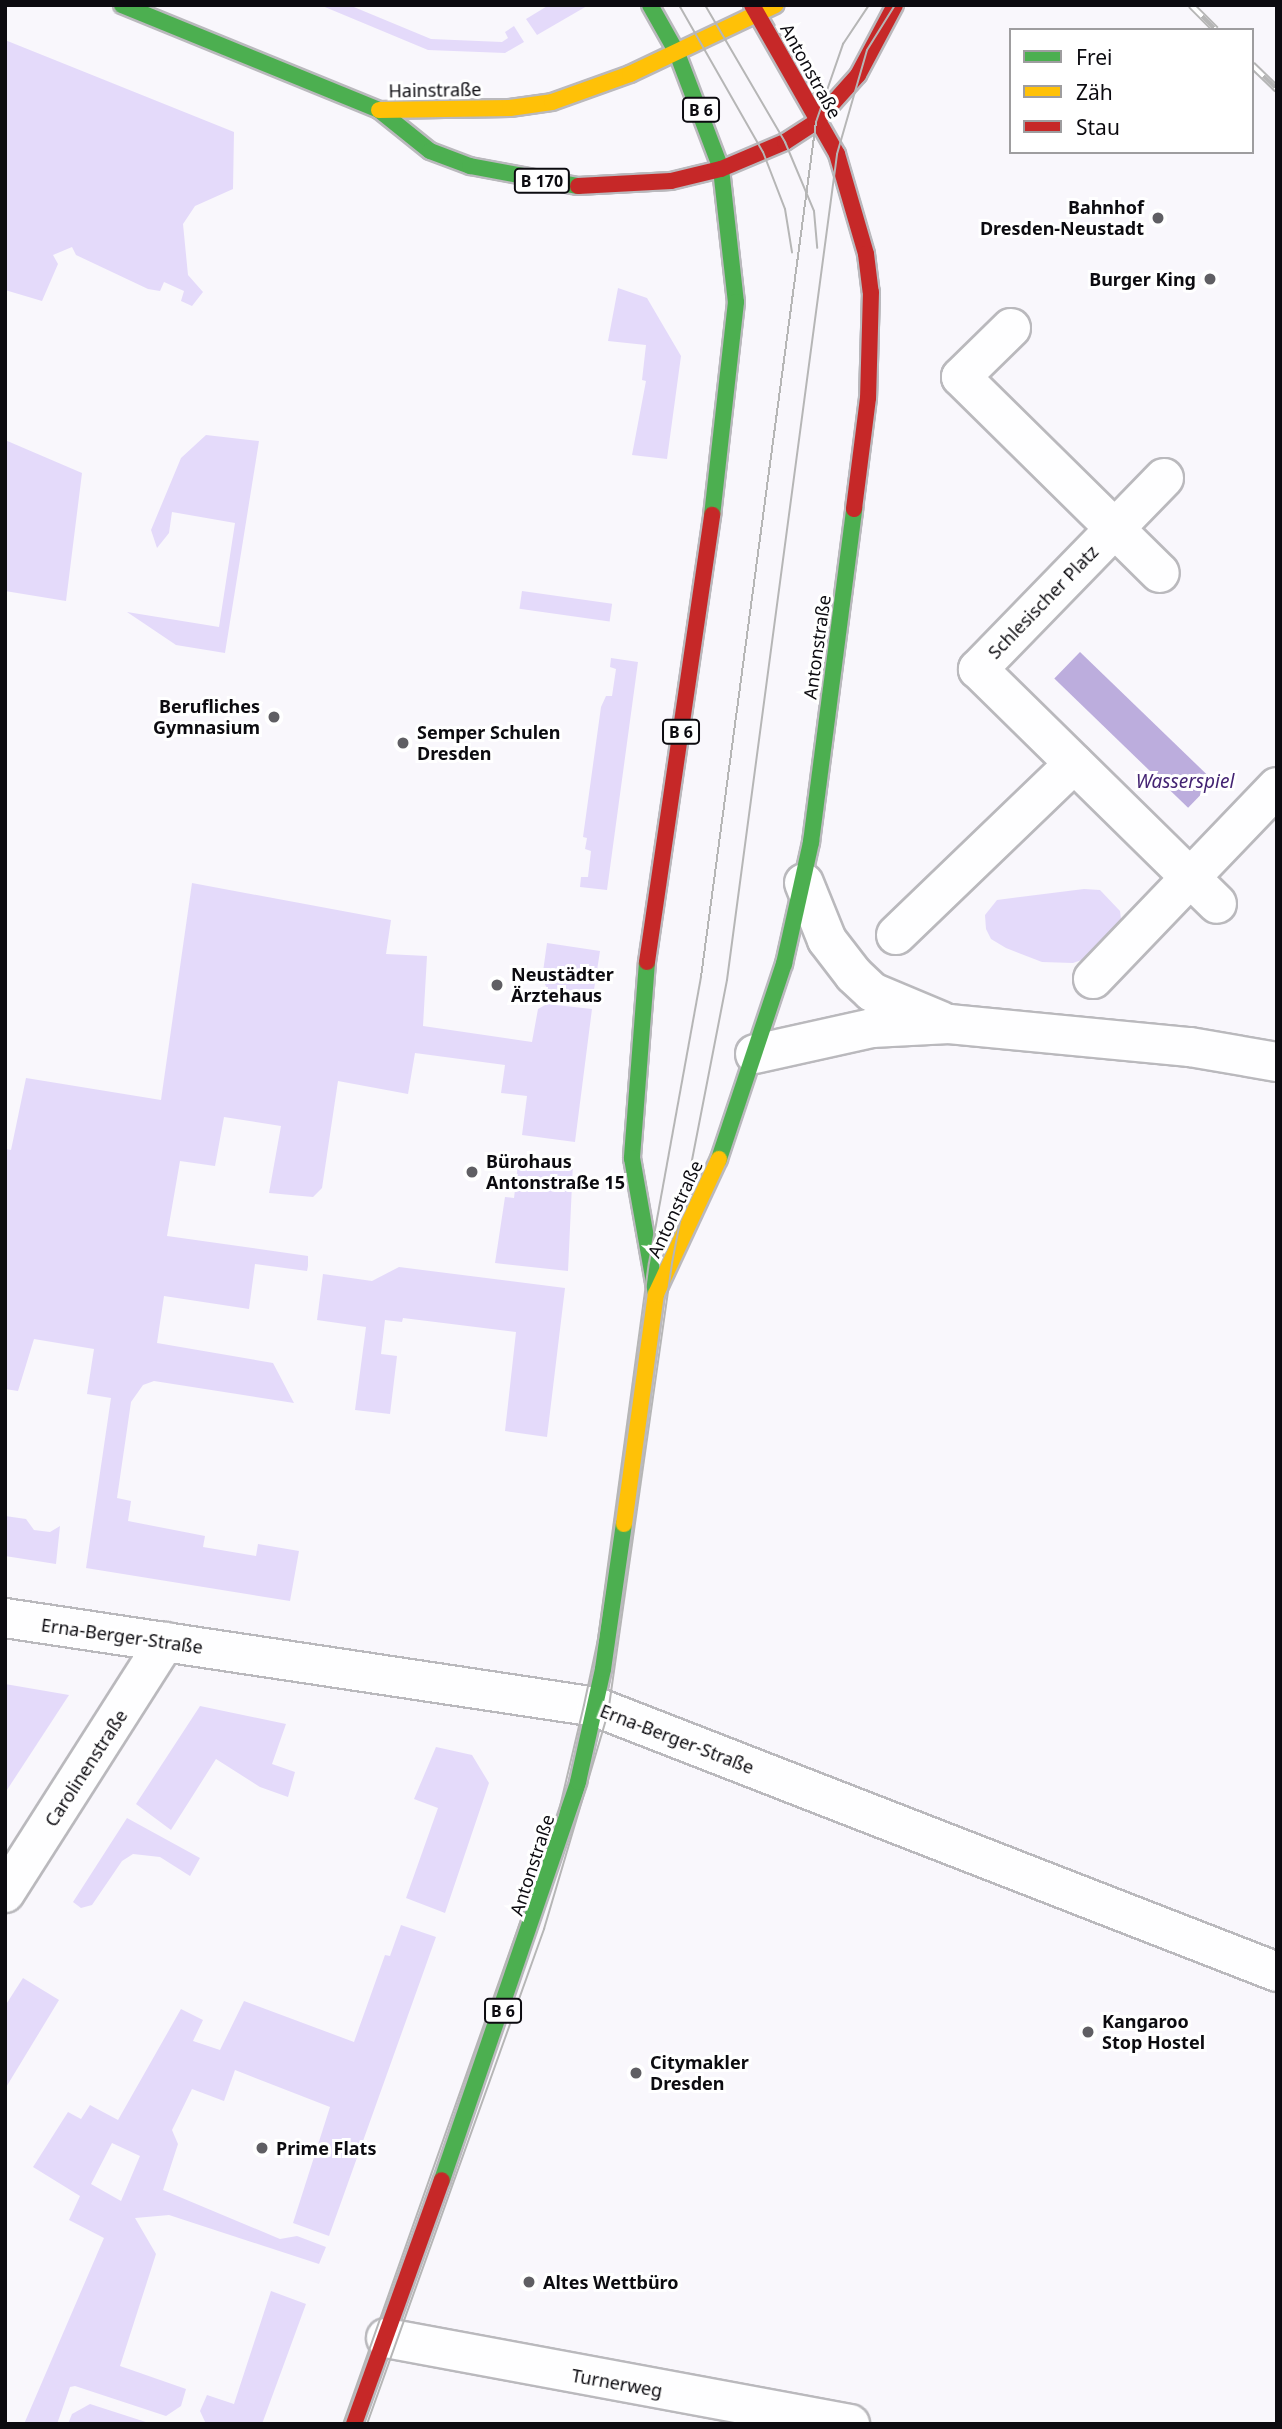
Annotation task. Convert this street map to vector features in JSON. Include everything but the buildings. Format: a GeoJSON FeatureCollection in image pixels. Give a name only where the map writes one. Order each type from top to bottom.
{"type":"FeatureCollection","features":[{"type":"Feature","properties":{"kind":"main road","name":"B 170"},"geometry":{"type":"LineString","coordinates":[[122,5],[379,110]]}},
{"type":"Feature","properties":{"kind":"main road","name":"Antonstraße"},"geometry":{"type":"LineString","coordinates":[[354,2424],[557,1855],[596,1707],[627,1521],[656,1294],[632,1158],[635,1082],[646,970],[732,346],[734,255],[721,169],[677,53],[650,5]]}},
{"type":"Feature","properties":{"kind":"main road","name":"B 170"},"geometry":{"type":"LineString","coordinates":[[677,53],[754,9],[775,5]]}},
{"type":"Feature","properties":{"kind":"main road","name":"B 170"},"geometry":{"type":"LineString","coordinates":[[721,169],[785,142],[816,122],[858,75],[895,5]]}},
{"type":"Feature","properties":{"kind":"main road","name":"Antonstraße"},"geometry":{"type":"LineString","coordinates":[[656,1294],[711,1184],[755,1054],[804,883],[848,571],[873,326],[866,254],[837,154],[816,122],[754,9]]}},
{"type":"Feature","properties":{"kind":"main road","name":"Hainstraße"},"geometry":{"type":"LineString","coordinates":[[379,110],[510,108],[552,102],[677,53]]}},
{"type":"Feature","properties":{"kind":"main road","name":"Hainstraße"},"geometry":{"type":"LineString","coordinates":[[379,110],[430,150],[514,177],[566,185],[634,187],[721,169]]}},
{"type":"Feature","properties":{"kind":"street"},"geometry":{"type":"LineString","coordinates":[[1011,327],[961,377],[1160,573]]}},
{"type":"Feature","properties":{"kind":"street","name":"Schlesischer Platz"},"geometry":{"type":"LineString","coordinates":[[1164,478],[978,669],[1217,904]]}},
{"type":"Feature","properties":{"kind":"street"},"geometry":{"type":"LineString","coordinates":[[896,935],[1074,764]]}},
{"type":"Feature","properties":{"kind":"street"},"geometry":{"type":"LineString","coordinates":[[1093,979],[1277,787]]}},
{"type":"Feature","properties":{"kind":"street"},"geometry":{"type":"LineString","coordinates":[[804,883],[827,940],[854,975],[872,992],[949,1024]]}},
{"type":"Feature","properties":{"kind":"street"},"geometry":{"type":"LineString","coordinates":[[755,1054],[872,1028],[949,1024],[1190,1047],[1277,1062]]}},
{"type":"Feature","properties":{"kind":"street","name":"Erna-Berger-Straße"},"geometry":{"type":"LineString","coordinates":[[5,1618],[596,1707],[1277,1972]]}},
{"type":"Feature","properties":{"kind":"street","name":"Carolinenstraße"},"geometry":{"type":"LineString","coordinates":[[5,1893],[165,1642]]}},
{"type":"Feature","properties":{"kind":"street","name":"Turnerweg"},"geometry":{"type":"LineString","coordinates":[[386,2338],[850,2424]]}},
{"type":"Feature","properties":{"kind":"shaded area"},"geometry":{"type":"Polygon","coordinates":[[[320,5],[349,5],[431,39],[502,42],[508,38],[505,32],[514,26],[524,42],[505,53],[428,50],[320,5]]]}},
{"type":"Feature","properties":{"kind":"shaded area"},"geometry":{"type":"Polygon","coordinates":[[[549,5],[587,6],[537,35],[526,19],[549,5]]]}},
{"type":"Feature","properties":{"kind":"shaded area"},"geometry":{"type":"Polygon","coordinates":[[[5,40],[234,132],[233,189],[195,206],[183,224],[188,275],[203,292],[192,306],[181,301],[184,291],[164,282],[160,291],[148,289],[76,255],[72,247],[53,255],[58,264],[42,301],[5,290],[5,40]]]}},
{"type":"Feature","properties":{"kind":"shaded area"},"geometry":{"type":"Polygon","coordinates":[[[618,288],[647,298],[681,356],[667,459],[632,455],[646,381],[642,380],[646,345],[608,341],[618,288]]]}},
{"type":"Feature","properties":{"kind":"shaded area"},"geometry":{"type":"Polygon","coordinates":[[[206,435],[259,441],[225,653],[176,645],[127,612],[219,627],[235,523],[172,512],[169,533],[157,548],[151,530],[181,458],[206,435]]]}},
{"type":"Feature","properties":{"kind":"shaded area"},"geometry":{"type":"Polygon","coordinates":[[[5,440],[82,473],[66,601],[5,591],[5,440]]]}},
{"type":"Feature","properties":{"kind":"shaded area"},"geometry":{"type":"Polygon","coordinates":[[[522,591],[612,604],[610,621],[519,609],[522,591]]]}},
{"type":"Feature","properties":{"kind":"shaded area"},"geometry":{"type":"Polygon","coordinates":[[[611,658],[638,662],[607,890],[580,887],[581,877],[588,877],[591,851],[585,849],[587,838],[583,837],[601,707],[606,696],[612,696],[616,669],[610,667],[611,658]]]}},
{"type":"Feature","properties":{"kind":"shaded area"},"geometry":{"type":"Polygon","coordinates":[[[192,883],[391,920],[386,954],[427,956],[423,1026],[532,1042],[538,1009],[547,1004],[592,1009],[575,1142],[522,1135],[527,1096],[501,1093],[505,1065],[415,1053],[408,1094],[338,1081],[322,1188],[313,1197],[269,1193],[281,1126],[224,1117],[215,1166],[180,1161],[167,1236],[308,1256],[308,1266],[307,1271],[255,1264],[249,1309],[164,1296],[157,1343],[273,1363],[294,1403],[154,1381],[143,1385],[131,1402],[117,1498],[131,1501],[128,1521],[205,1536],[203,1547],[256,1556],[258,1544],[299,1551],[290,1601],[86,1568],[111,1398],[87,1394],[94,1349],[34,1339],[18,1391],[5,1389],[5,1149],[11,1150],[26,1078],[161,1100],[192,883]]]}},
{"type":"Feature","properties":{"kind":"shaded area"},"geometry":{"type":"Polygon","coordinates":[[[1084,889],[1100,890],[1120,911],[1122,927],[1099,954],[1073,963],[1042,962],[1006,948],[991,939],[986,929],[985,915],[997,900],[1084,889]]]}},
{"type":"Feature","properties":{"kind":"shaded area"},"geometry":{"type":"Polygon","coordinates":[[[547,943],[600,951],[593,996],[548,990],[542,979],[547,943]]]}},
{"type":"Feature","properties":{"kind":"shaded area"},"geometry":{"type":"Polygon","coordinates":[[[519,1156],[573,1163],[568,1271],[495,1263],[505,1197],[514,1198],[519,1156]]]}},
{"type":"Feature","properties":{"kind":"shaded area"},"geometry":{"type":"Polygon","coordinates":[[[399,1267],[565,1288],[547,1437],[505,1431],[516,1332],[403,1318],[402,1322],[385,1320],[381,1354],[397,1356],[390,1414],[355,1410],[366,1327],[317,1320],[323,1274],[372,1281],[399,1267]]]}},
{"type":"Feature","properties":{"kind":"shaded area"},"geometry":{"type":"Polygon","coordinates":[[[5,1516],[26,1519],[34,1530],[50,1532],[60,1526],[56,1564],[5,1556],[5,1516]]]}},
{"type":"Feature","properties":{"kind":"shaded area"},"geometry":{"type":"Polygon","coordinates":[[[5,1684],[69,1695],[5,1793],[5,1684]]]}},
{"type":"Feature","properties":{"kind":"shaded area"},"geometry":{"type":"Polygon","coordinates":[[[200,1706],[286,1724],[272,1764],[295,1772],[288,1797],[260,1787],[216,1759],[171,1830],[136,1804],[200,1706]]]}},
{"type":"Feature","properties":{"kind":"shaded area"},"geometry":{"type":"Polygon","coordinates":[[[436,1747],[472,1755],[489,1783],[445,1913],[406,1898],[438,1808],[414,1799],[436,1747]]]}},
{"type":"Feature","properties":{"kind":"shaded area"},"geometry":{"type":"Polygon","coordinates":[[[127,1818],[200,1858],[190,1876],[160,1857],[133,1854],[122,1861],[92,1905],[81,1908],[73,1902],[127,1818]]]}},
{"type":"Feature","properties":{"kind":"shaded area"},"geometry":{"type":"Polygon","coordinates":[[[401,1925],[436,1937],[329,2236],[293,2223],[330,2107],[235,2070],[224,2101],[192,2089],[172,2130],[178,2144],[163,2190],[280,2239],[297,2236],[326,2247],[319,2264],[169,2215],[135,2218],[156,2254],[120,2366],[186,2389],[181,2406],[166,2416],[75,2386],[70,2387],[57,2424],[24,2424],[104,2238],[69,2220],[80,2196],[33,2167],[68,2112],[81,2119],[90,2105],[118,2120],[181,2009],[203,2020],[193,2041],[220,2050],[244,2001],[354,2042],[385,1955],[390,1956],[401,1925]],[[112,2143],[91,2184],[121,2201],[140,2156],[112,2143]]]}},
{"type":"Feature","properties":{"kind":"shaded area"},"geometry":{"type":"Polygon","coordinates":[[[23,1978],[59,2000],[5,2089],[5,2006],[23,1978]]]}},
{"type":"Feature","properties":{"kind":"shaded area"},"geometry":{"type":"Polygon","coordinates":[[[271,2291],[306,2304],[262,2424],[206,2424],[200,2411],[207,2395],[234,2404],[271,2291]]]}},
{"type":"Feature","properties":{"kind":"shaded area"},"geometry":{"type":"Polygon","coordinates":[[[90,2404],[152,2424],[68,2424],[72,2414],[90,2404]]]}},
{"type":"Feature","properties":{"kind":"water","name":"Wasserspiel"},"geometry":{"type":"Polygon","coordinates":[[[1080,652],[1214,781],[1188,808],[1054,679],[1080,652]]]}},
{"type":"Feature","properties":{"kind":"tram line"},"geometry":{"type":"LineString","coordinates":[[679,5],[763,152],[785,209],[792,252]]}},
{"type":"Feature","properties":{"kind":"tram line"},"geometry":{"type":"LineString","coordinates":[[705,5],[785,142],[814,211],[817,248]]}},
{"type":"Feature","properties":{"kind":"tram line"},"geometry":{"type":"LineString","coordinates":[[343,2424],[558,1815],[584,1705],[598,1639],[649,1263],[701,977],[816,122],[843,44],[869,5]]}},
{"type":"Feature","properties":{"kind":"tram line"},"geometry":{"type":"LineString","coordinates":[[367,2424],[544,1929],[608,1713],[672,1263],[727,980],[837,154],[867,50],[895,5]]}},
{"type":"Feature","properties":{"kind":"railway"},"geometry":{"type":"LineString","coordinates":[[1191,5],[1214,28]]}},
{"type":"Feature","properties":{"kind":"railway"},"geometry":{"type":"LineString","coordinates":[[1254,67],[1277,89]]}},
{"type":"Feature","properties":{"kind":"traffic: fast"},"geometry":{"type":"LineString","coordinates":[[122,5],[379,110],[430,151],[470,166],[578,186]]}},
{"type":"Feature","properties":{"kind":"traffic: fast"},"geometry":{"type":"LineString","coordinates":[[650,5],[677,53],[721,169],[736,302],[712,515]]}},
{"type":"Feature","properties":{"kind":"traffic: fast"},"geometry":{"type":"LineString","coordinates":[[719,1159],[784,964],[811,842],[854,509]]}},
{"type":"Feature","properties":{"kind":"traffic: fast"},"geometry":{"type":"LineString","coordinates":[[647,962],[632,1158],[656,1294]]}},
{"type":"Feature","properties":{"kind":"traffic: fast"},"geometry":{"type":"LineString","coordinates":[[442,2180],[578,1782],[603,1669],[624,1524]]}},
{"type":"Feature","properties":{"kind":"traffic: slow"},"geometry":{"type":"LineString","coordinates":[[379,110],[510,108],[552,102],[630,74],[775,5]]}},
{"type":"Feature","properties":{"kind":"traffic: slow"},"geometry":{"type":"LineString","coordinates":[[624,1524],[656,1294],[719,1159]]}},
{"type":"Feature","properties":{"kind":"traffic: jam"},"geometry":{"type":"LineString","coordinates":[[752,5],[837,154],[866,254],[871,292],[868,398],[854,509]]}},
{"type":"Feature","properties":{"kind":"traffic: jam"},"geometry":{"type":"LineString","coordinates":[[578,186],[671,181],[721,169],[785,142],[816,122],[858,75],[895,5]]}},
{"type":"Feature","properties":{"kind":"traffic: jam"},"geometry":{"type":"LineString","coordinates":[[647,962],[712,515]]}},
{"type":"Feature","properties":{"kind":"traffic: jam"},"geometry":{"type":"LineString","coordinates":[[354,2424],[442,2180]]}},
{"type":"Feature","properties":{"kind":"place","name":"Bahnhof Dresden-Neustadt"},"geometry":{"type":"Point","coordinates":[1158,218]}},
{"type":"Feature","properties":{"kind":"place","name":"Burger King"},"geometry":{"type":"Point","coordinates":[1210,279]}},
{"type":"Feature","properties":{"kind":"place","name":"Berufliches Gymnasium"},"geometry":{"type":"Point","coordinates":[274,717]}},
{"type":"Feature","properties":{"kind":"place","name":"Semper Schulen Dresden"},"geometry":{"type":"Point","coordinates":[403,743]}},
{"type":"Feature","properties":{"kind":"place","name":"Neustädter Ärztehaus"},"geometry":{"type":"Point","coordinates":[497,985]}},
{"type":"Feature","properties":{"kind":"place","name":"Bürohaus Antonstraße 15"},"geometry":{"type":"Point","coordinates":[472,1172]}},
{"type":"Feature","properties":{"kind":"place","name":"Kangaroo Stop Hostel"},"geometry":{"type":"Point","coordinates":[1088,2032]}},
{"type":"Feature","properties":{"kind":"place","name":"Citymakler Dresden"},"geometry":{"type":"Point","coordinates":[636,2073]}},
{"type":"Feature","properties":{"kind":"place","name":"Prime Flats"},"geometry":{"type":"Point","coordinates":[262,2148]}},
{"type":"Feature","properties":{"kind":"place","name":"Altes Wettbüro"},"geometry":{"type":"Point","coordinates":[529,2282]}}]}
